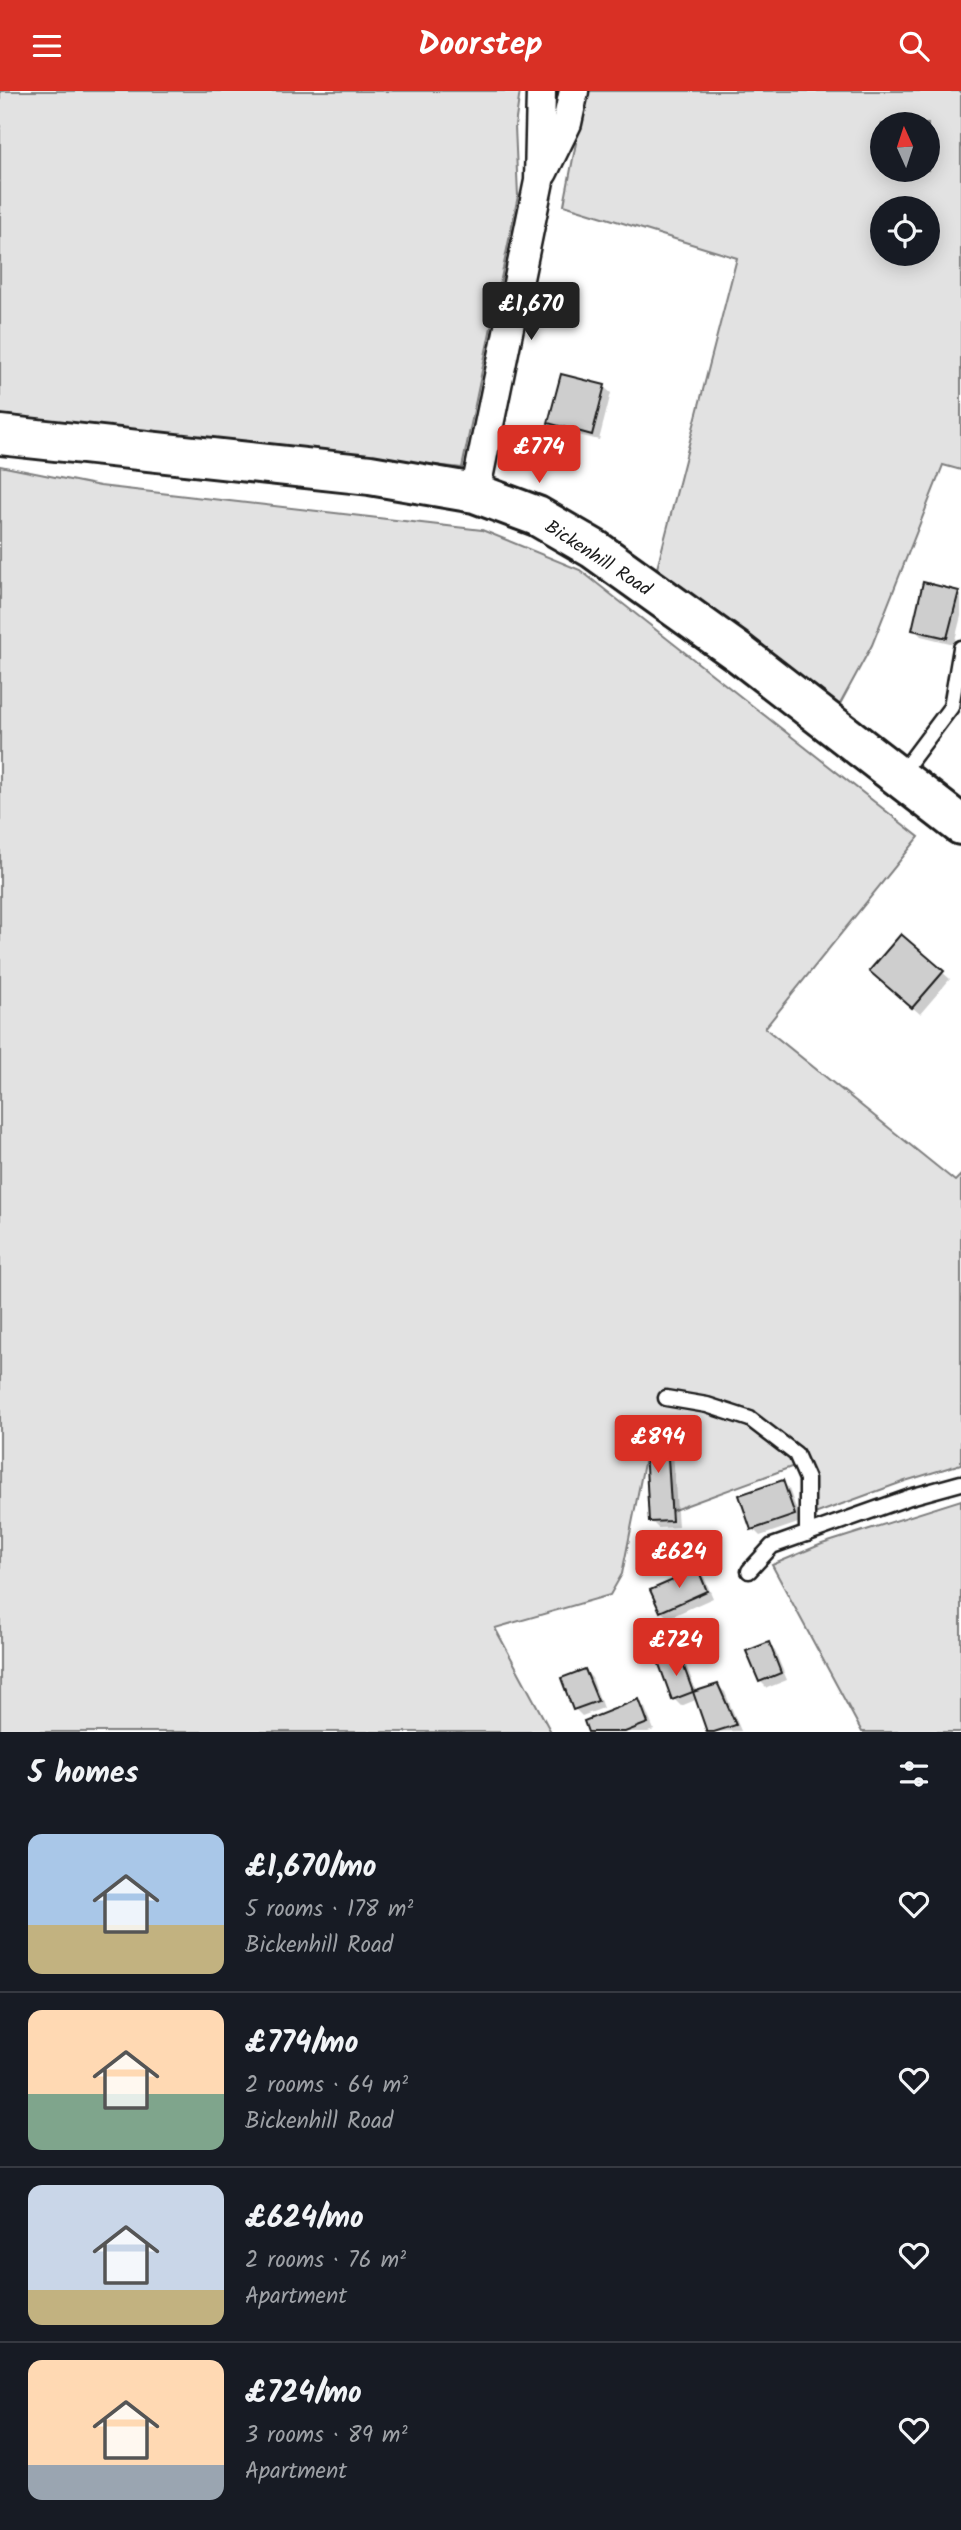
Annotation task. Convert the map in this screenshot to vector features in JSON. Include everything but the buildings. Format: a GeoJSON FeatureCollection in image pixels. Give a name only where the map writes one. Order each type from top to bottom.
{"type":"FeatureCollection","features":[{"type":"Feature","properties":{"kind":"street"},"geometry":{"type":"LineString","coordinates":[[475,493],[539,181],[541,91]]}},
{"type":"Feature","properties":{"kind":"street"},"geometry":{"type":"LineString","coordinates":[[539,181],[567,123],[574,91]]}},
{"type":"Feature","properties":{"kind":"street","name":"Bickenhill Road"},"geometry":{"type":"LineString","coordinates":[[0,435],[370,475],[475,493],[537,516],[594,549],[739,653],[961,825]]}},
{"type":"Feature","properties":{"kind":"lane"},"geometry":{"type":"LineString","coordinates":[[951,707],[961,648]]}},
{"type":"Feature","properties":{"kind":"lane"},"geometry":{"type":"LineString","coordinates":[[899,776],[961,692]]}},
{"type":"Feature","properties":{"kind":"lane"},"geometry":{"type":"LineString","coordinates":[[666,1398],[707,1405],[751,1419],[796,1454],[807,1479],[807,1534]]}},
{"type":"Feature","properties":{"kind":"lane"},"geometry":{"type":"LineString","coordinates":[[749,1571],[772,1546],[910,1497],[961,1483]]}},
{"type":"Feature","properties":{"kind":"shaded area"},"geometry":{"type":"Polygon","coordinates":[[[0,91],[520,91],[515,126],[518,196],[462,468],[57,424],[0,415],[0,91]]]}},
{"type":"Feature","properties":{"kind":"shaded area"},"geometry":{"type":"Polygon","coordinates":[[[586,91],[961,91],[961,470],[943,465],[872,645],[833,717],[655,576],[737,258],[564,205],[586,91]]]}},
{"type":"Feature","properties":{"kind":"shaded area"},"geometry":{"type":"Polygon","coordinates":[[[0,466],[100,486],[482,530],[580,570],[919,837],[765,1028],[955,1181],[961,1175],[961,1464],[812,1515],[794,1466],[671,1511],[666,1428],[651,1428],[622,1574],[610,1595],[495,1628],[551,1732],[0,1732],[0,466]]]}},
{"type":"Feature","properties":{"kind":"shaded area"},"geometry":{"type":"Polygon","coordinates":[[[961,1500],[961,1732],[862,1732],[772,1565],[822,1544],[961,1500]]]}}]}
